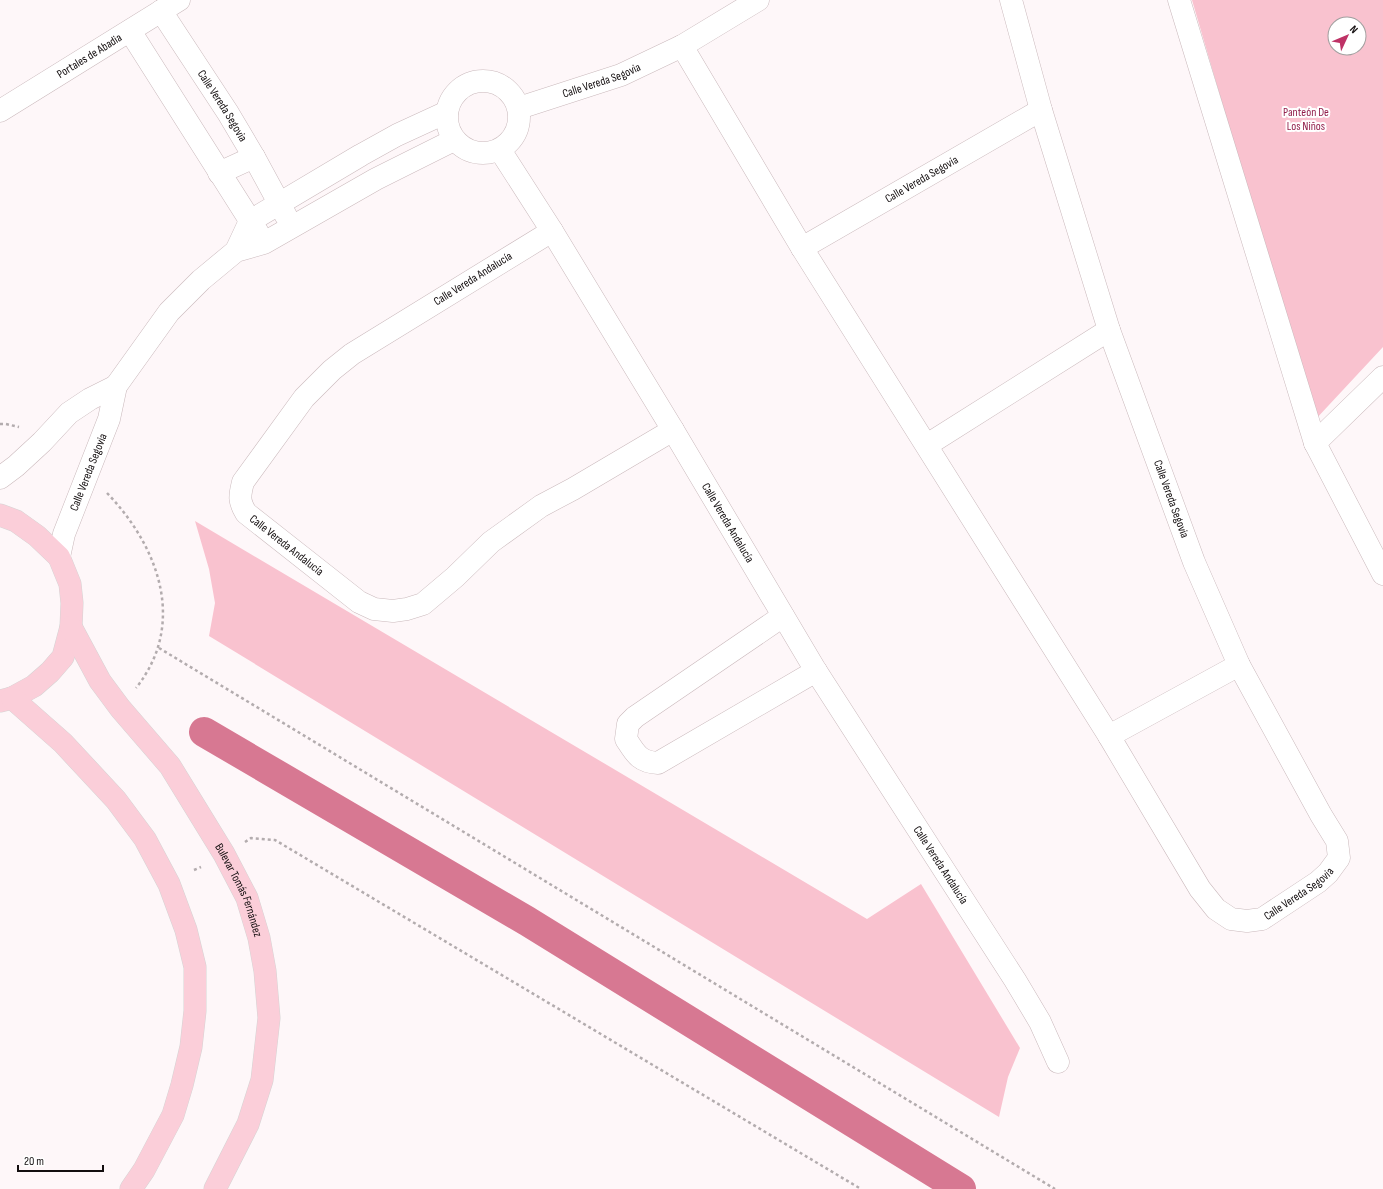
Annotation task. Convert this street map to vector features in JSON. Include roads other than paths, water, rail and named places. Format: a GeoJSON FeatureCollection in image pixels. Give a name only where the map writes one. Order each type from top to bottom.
{"type":"FeatureCollection","features":[{"type":"Feature","properties":{"kind":"main road"},"geometry":{"type":"LineString","coordinates":[[0,515],[16,521],[37,536],[59,557],[70,584],[72,603],[71,627],[63,657],[50,672],[34,686],[6,700],[64,743],[116,800],[145,839],[169,884],[186,930],[194,967],[195,1011],[191,1047],[182,1085],[173,1115],[144,1170],[131,1189]]}},
{"type":"Feature","properties":{"kind":"main road","name":"Bulevar Tomás Fernández"},"geometry":{"type":"LineString","coordinates":[[71,627],[100,681],[120,708],[170,766],[224,854],[247,898],[259,938],[265,971],[269,1018],[262,1080],[248,1124],[215,1189]]}},
{"type":"Feature","properties":{"kind":"street","name":"Portales de Abadia"},"geometry":{"type":"LineString","coordinates":[[0,111],[179,0]]}},
{"type":"Feature","properties":{"kind":"street","name":"Calle Vereda Segovia"},"geometry":{"type":"LineString","coordinates":[[519,108],[621,75],[682,46],[758,0]]}},
{"type":"Feature","properties":{"kind":"street","name":"Calle Vereda Segovia"},"geometry":{"type":"LineString","coordinates":[[682,46],[802,248],[1109,736],[1200,889],[1216,909],[1231,920],[1247,921],[1262,919],[1318,882],[1328,873],[1339,858],[1337,841],[1321,815],[1239,665],[1194,562],[1109,330],[1041,110],[1011,0]]}},
{"type":"Feature","properties":{"kind":"street"},"geometry":{"type":"LineString","coordinates":[[1179,0],[1314,443],[1383,574]]}},
{"type":"Feature","properties":{"kind":"street","name":"Calle Vereda Segovia"},"geometry":{"type":"LineString","coordinates":[[161,11],[228,113],[254,157],[292,228]]}},
{"type":"Feature","properties":{"kind":"street"},"geometry":{"type":"LineString","coordinates":[[130,31],[264,243]]}},
{"type":"Feature","properties":{"kind":"street"},"geometry":{"type":"LineString","coordinates":[[488,81],[502,86],[512,95],[519,108],[520,120],[510,143],[500,150],[484,154],[468,150],[454,140],[447,122],[447,112],[452,98],[461,88],[474,82],[488,81]]}},
{"type":"Feature","properties":{"kind":"street","name":"Calle Vereda Segovia"},"geometry":{"type":"LineString","coordinates":[[802,248],[1041,110]]}},
{"type":"Feature","properties":{"kind":"street"},"geometry":{"type":"LineString","coordinates":[[250,221],[397,135],[447,112]]}},
{"type":"Feature","properties":{"kind":"street","name":"Calle Vereda Segovia"},"geometry":{"type":"LineString","coordinates":[[59,557],[64,534],[89,474],[109,420],[116,386],[169,312],[201,280],[236,251],[264,243],[376,179],[454,140]]}},
{"type":"Feature","properties":{"kind":"street","name":"Calle Vereda Andalucía"},"geometry":{"type":"LineString","coordinates":[[500,150],[552,231],[673,430],[816,671],[1015,980],[1040,1022],[1058,1062]]}},
{"type":"Feature","properties":{"kind":"street"},"geometry":{"type":"LineString","coordinates":[[361,155],[376,179]]}},
{"type":"Feature","properties":{"kind":"street"},"geometry":{"type":"LineString","coordinates":[[219,173],[254,157]]}},
{"type":"Feature","properties":{"kind":"street","name":"Calle Vereda Segovia"},"geometry":{"type":"LineString","coordinates":[[236,251],[250,221]]}},
{"type":"Feature","properties":{"kind":"street","name":"Calle Vereda Andalucía"},"geometry":{"type":"LineString","coordinates":[[552,231],[352,354],[332,370],[304,398],[243,482],[240,498],[242,507],[246,513],[359,602],[374,609],[393,611],[407,609],[423,604],[455,578],[491,542],[541,506],[573,489],[673,430]]}},
{"type":"Feature","properties":{"kind":"street"},"geometry":{"type":"LineString","coordinates":[[927,445],[1109,330]]}},
{"type":"Feature","properties":{"kind":"street"},"geometry":{"type":"LineString","coordinates":[[1314,443],[1383,378]]}},
{"type":"Feature","properties":{"kind":"street","name":"Calle Vereda Segovia"},"geometry":{"type":"LineString","coordinates":[[0,478],[16,466],[42,442],[69,413],[90,399],[116,386]]}},
{"type":"Feature","properties":{"kind":"street"},"geometry":{"type":"LineString","coordinates":[[783,616],[635,716],[628,724],[626,739],[638,757],[649,762],[658,763],[816,671]]}},
{"type":"Feature","properties":{"kind":"street"},"geometry":{"type":"LineString","coordinates":[[1109,736],[1239,665]]}},
{"type":"Feature","properties":{"kind":"waterway"},"geometry":{"type":"LineString","coordinates":[[204,732],[527,921],[961,1189]]}},
{"type":"Feature","properties":{"kind":"park label","name":"Panteón De Los Niños"},"geometry":{"type":"Point","coordinates":[1306,119]}}]}
